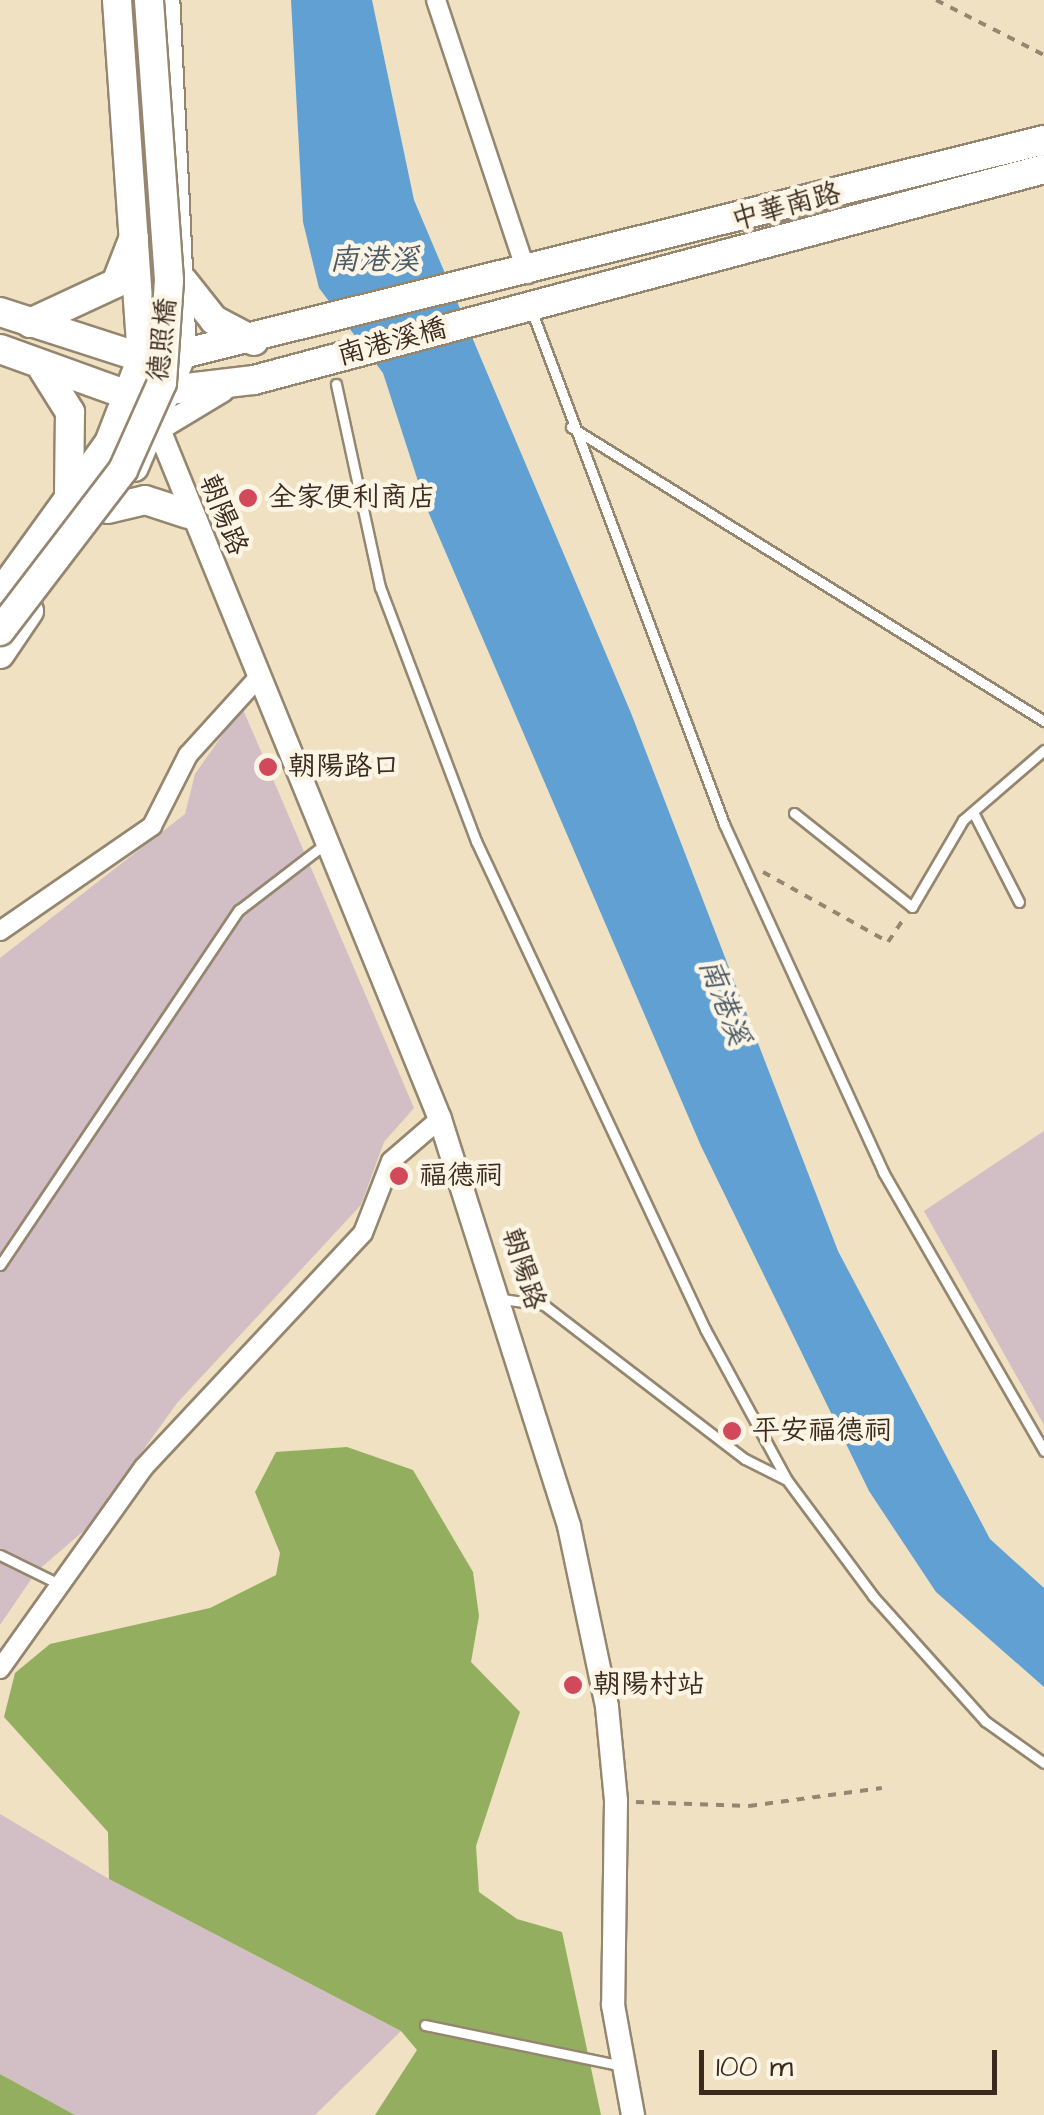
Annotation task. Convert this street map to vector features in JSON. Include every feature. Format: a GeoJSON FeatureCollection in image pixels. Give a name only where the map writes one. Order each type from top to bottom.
{"type":"FeatureCollection","features":[{"type":"Feature","properties":{"kind":"main road"},"geometry":{"type":"LineString","coordinates":[[0,654],[107,509],[157,430],[142,358],[117,0]]}},
{"type":"Feature","properties":{"kind":"main road","name":"德照橋"},"geometry":{"type":"LineString","coordinates":[[0,614],[116,458],[148,381],[156,253],[138,0]]}},
{"type":"Feature","properties":{"kind":"main road","name":"德照橋"},"geometry":{"type":"LineString","coordinates":[[0,632],[123,470],[162,383],[169,280],[149,0]]}},
{"type":"Feature","properties":{"kind":"main road"},"geometry":{"type":"LineString","coordinates":[[0,594],[182,354],[183,281],[165,0]]}},
{"type":"Feature","properties":{"kind":"main road","name":"中華南路"},"geometry":{"type":"LineString","coordinates":[[515,277],[1044,140]]}},
{"type":"Feature","properties":{"kind":"main road","name":"中華南路"},"geometry":{"type":"LineString","coordinates":[[521,307],[1044,168]]}},
{"type":"Feature","properties":{"kind":"main road"},"geometry":{"type":"LineString","coordinates":[[30,323],[116,283],[136,231]]}},
{"type":"Feature","properties":{"kind":"main road"},"geometry":{"type":"LineString","coordinates":[[515,277],[521,307]]}},
{"type":"Feature","properties":{"kind":"main road","name":"南港溪橋"},"geometry":{"type":"LineString","coordinates":[[142,358],[254,341],[515,277]]}},
{"type":"Feature","properties":{"kind":"main road"},"geometry":{"type":"LineString","coordinates":[[183,281],[214,320],[254,341]]}},
{"type":"Feature","properties":{"kind":"main road","name":"南港溪橋"},"geometry":{"type":"LineString","coordinates":[[148,394],[254,380],[521,307]]}},
{"type":"Feature","properties":{"kind":"main road"},"geometry":{"type":"LineString","coordinates":[[0,312],[142,358]]}},
{"type":"Feature","properties":{"kind":"main road"},"geometry":{"type":"LineString","coordinates":[[0,349],[43,369],[148,394]]}},
{"type":"Feature","properties":{"kind":"main road"},"geometry":{"type":"LineString","coordinates":[[43,369],[70,412],[68,503]]}},
{"type":"Feature","properties":{"kind":"main road"},"geometry":{"type":"LineString","coordinates":[[107,509],[144,500],[188,514]]}},
{"type":"Feature","properties":{"kind":"street"},"geometry":{"type":"LineString","coordinates":[[436,0],[515,277]]}},
{"type":"Feature","properties":{"kind":"street"},"geometry":{"type":"LineString","coordinates":[[157,430],[196,400],[254,380]]}},
{"type":"Feature","properties":{"kind":"street","name":"朝陽路"},"geometry":{"type":"LineString","coordinates":[[157,430],[188,514],[440,1119],[502,1298],[590,1618],[616,1801],[618,2066],[633,2115]]}},
{"type":"Feature","properties":{"kind":"street"},"geometry":{"type":"LineString","coordinates":[[0,931],[152,826],[188,755],[257,679]]}},
{"type":"Feature","properties":{"kind":"street"},"geometry":{"type":"LineString","coordinates":[[0,1669],[64,1587],[144,1467],[364,1233],[403,1144],[440,1119]]}},
{"type":"Feature","properties":{"kind":"lane"},"geometry":{"type":"LineString","coordinates":[[521,307],[749,876],[884,1172],[1044,1451]]}},
{"type":"Feature","properties":{"kind":"lane"},"geometry":{"type":"LineString","coordinates":[[336,384],[380,587],[476,841],[705,1329],[787,1480],[972,1707],[1044,1764]]}},
{"type":"Feature","properties":{"kind":"lane"},"geometry":{"type":"LineString","coordinates":[[572,427],[1044,721]]}},
{"type":"Feature","properties":{"kind":"lane"},"geometry":{"type":"LineString","coordinates":[[794,813],[912,907],[974,812],[1044,750]]}},
{"type":"Feature","properties":{"kind":"lane"},"geometry":{"type":"LineString","coordinates":[[974,812],[1019,902]]}},
{"type":"Feature","properties":{"kind":"lane"},"geometry":{"type":"LineString","coordinates":[[0,1265],[240,910],[325,844]]}},
{"type":"Feature","properties":{"kind":"lane"},"geometry":{"type":"LineString","coordinates":[[502,1298],[544,1304],[745,1460],[787,1480]]}},
{"type":"Feature","properties":{"kind":"lane"},"geometry":{"type":"LineString","coordinates":[[0,1555],[64,1587]]}},
{"type":"Feature","properties":{"kind":"lane"},"geometry":{"type":"LineString","coordinates":[[425,2025],[618,2066]]}},
{"type":"Feature","properties":{"kind":"path"},"geometry":{"type":"LineString","coordinates":[[936,0],[1044,55]]}},
{"type":"Feature","properties":{"kind":"path"},"geometry":{"type":"LineString","coordinates":[[749,876],[769,870],[888,942],[912,907]]}},
{"type":"Feature","properties":{"kind":"path"},"geometry":{"type":"LineString","coordinates":[[616,1801],[750,1806],[882,1788]]}},
{"type":"Feature","properties":{"kind":"shaded area"},"geometry":{"type":"Polygon","coordinates":[[[242,707],[414,1108],[384,1142],[361,1205],[177,1403],[87,1528],[36,1572],[0,1625],[0,958],[185,814],[195,774],[242,707]]]}},
{"type":"Feature","properties":{"kind":"shaded area"},"geometry":{"type":"Polygon","coordinates":[[[1044,1131],[1044,1425],[924,1211],[1044,1131]]]}},
{"type":"Feature","properties":{"kind":"shaded area"},"geometry":{"type":"Polygon","coordinates":[[[0,1814],[109,1879],[401,2031],[315,2115],[75,2115],[0,2074],[0,1814]]]}},
{"type":"Feature","properties":{"kind":"green space"},"geometry":{"type":"Polygon","coordinates":[[[347,1447],[413,1470],[473,1572],[479,1616],[471,1662],[520,1712],[476,1846],[479,1892],[517,1919],[562,1932],[601,2115],[375,2115],[417,2050],[401,2031],[109,1879],[108,1832],[4,1717],[15,1673],[50,1644],[210,1608],[276,1575],[280,1553],[255,1492],[276,1452],[347,1447]]]}},
{"type":"Feature","properties":{"kind":"green space"},"geometry":{"type":"Polygon","coordinates":[[[0,2074],[75,2115],[0,2115],[0,2074]]]}},
{"type":"Feature","properties":{"kind":"water","name":"南港溪"},"geometry":{"type":"Polygon","coordinates":[[[291,0],[372,0],[414,200],[631,713],[838,1251],[990,1539],[1044,1588],[1044,1687],[936,1592],[869,1491],[701,1146],[427,509],[383,373],[319,288],[303,222],[291,0]]]}},
{"type":"Feature","properties":{"kind":"place","name":"全家便利商店"},"geometry":{"type":"Point","coordinates":[248,498]}},
{"type":"Feature","properties":{"kind":"place","name":"朝陽路口"},"geometry":{"type":"Point","coordinates":[268,767]}},
{"type":"Feature","properties":{"kind":"place","name":"福德祠"},"geometry":{"type":"Point","coordinates":[399,1176]}},
{"type":"Feature","properties":{"kind":"place","name":"平安福德祠"},"geometry":{"type":"Point","coordinates":[732,1431]}},
{"type":"Feature","properties":{"kind":"place","name":"朝陽村站"},"geometry":{"type":"Point","coordinates":[573,1685]}}]}
